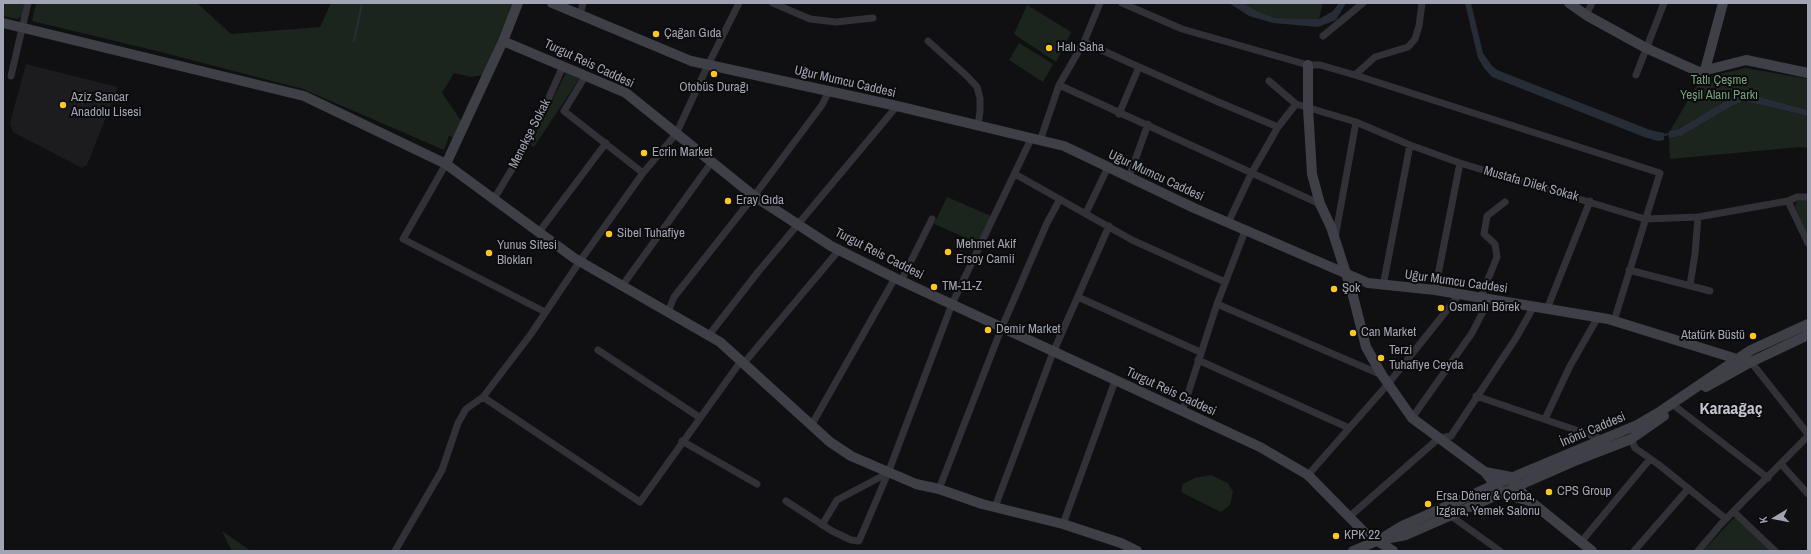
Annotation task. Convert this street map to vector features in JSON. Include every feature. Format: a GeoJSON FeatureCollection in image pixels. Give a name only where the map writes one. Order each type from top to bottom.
{"type":"FeatureCollection","features":[{"type":"Feature","properties":{"kind":"street"},"geometry":{"type":"LineString","coordinates":[[11,76],[28,3]]}},
{"type":"Feature","properties":{"kind":"street"},"geometry":{"type":"LineString","coordinates":[[518,3],[503,41],[446,164],[403,239],[544,312]]}},
{"type":"Feature","properties":{"kind":"street","name":"Uğur Mumcu Caddesi"},"geometry":{"type":"LineString","coordinates":[[552,3],[691,61],[896,106],[1064,146],[1245,231],[1310,257],[1368,283],[1383,286],[1435,290],[1459,296],[1534,306],[1598,317],[1751,362]]}},
{"type":"Feature","properties":{"kind":"street"},"geometry":{"type":"LineString","coordinates":[[580,15],[584,3]]}},
{"type":"Feature","properties":{"kind":"street"},"geometry":{"type":"LineString","coordinates":[[395,551],[442,470],[458,423],[466,409],[483,397],[531,334],[544,312],[643,173],[676,134],[739,3]]}},
{"type":"Feature","properties":{"kind":"street"},"geometry":{"type":"LineString","coordinates":[[772,3],[810,19],[836,22],[873,18]]}},
{"type":"Feature","properties":{"kind":"street"},"geometry":{"type":"LineString","coordinates":[[786,501],[822,525],[851,540],[858,541],[888,472],[952,304],[1015,174],[1035,140],[1059,86],[1084,42],[1100,3]]}},
{"type":"Feature","properties":{"kind":"street"},"geometry":{"type":"LineString","coordinates":[[1122,3],[1182,29],[1308,66],[1320,65],[1355,75],[1660,173],[1614,321]]}},
{"type":"Feature","properties":{"kind":"street"},"geometry":{"type":"LineString","coordinates":[[1323,36],[1363,3]]}},
{"type":"Feature","properties":{"kind":"street"},"geometry":{"type":"LineString","coordinates":[[1355,75],[1375,57],[1408,47],[1415,38],[1419,26],[1422,3]]}},
{"type":"Feature","properties":{"kind":"street"},"geometry":{"type":"LineString","coordinates":[[1569,3],[1586,15],[1646,48],[1699,72],[1746,60],[1808,73]]}},
{"type":"Feature","properties":{"kind":"street"},"geometry":{"type":"LineString","coordinates":[[1586,15],[1592,3]]}},
{"type":"Feature","properties":{"kind":"street"},"geometry":{"type":"LineString","coordinates":[[1636,75],[1664,3]]}},
{"type":"Feature","properties":{"kind":"street"},"geometry":{"type":"LineString","coordinates":[[1705,70],[1723,3]]}},
{"type":"Feature","properties":{"kind":"street"},"geometry":{"type":"LineString","coordinates":[[3,23],[304,96],[446,164],[580,261],[720,342],[811,426],[830,442],[851,456],[916,484],[939,489],[982,504],[1063,524],[1121,543],[1137,551]]}},
{"type":"Feature","properties":{"kind":"street","name":"Turgut Reis Caddesi"},"geometry":{"type":"LineString","coordinates":[[503,41],[626,93],[711,163],[754,196],[839,250],[898,280],[1260,447],[1308,475],[1364,532],[1379,540],[1393,551]]}},
{"type":"Feature","properties":{"kind":"street"},"geometry":{"type":"LineString","coordinates":[[928,41],[977,87],[980,98],[978,125]]}},
{"type":"Feature","properties":{"kind":"street"},"geometry":{"type":"LineString","coordinates":[[1084,42],[1216,102],[1278,127]]}},
{"type":"Feature","properties":{"kind":"street","name":"Menekşe Sokak"},"geometry":{"type":"LineString","coordinates":[[494,199],[512,169],[547,102],[563,66]]}},
{"type":"Feature","properties":{"kind":"street"},"geometry":{"type":"LineString","coordinates":[[1308,66],[1308,108],[1312,174],[1320,204],[1331,227],[1352,292],[1366,348],[1382,375],[1412,418],[1485,472],[1502,494],[1530,501]]}},
{"type":"Feature","properties":{"kind":"street"},"geometry":{"type":"LineString","coordinates":[[1119,114],[1139,67]]}},
{"type":"Feature","properties":{"kind":"street"},"geometry":{"type":"LineString","coordinates":[[586,75],[564,111],[643,173]]}},
{"type":"Feature","properties":{"kind":"street","name":"Mustafa Dilek Sokak"},"geometry":{"type":"LineString","coordinates":[[1269,81],[1296,104],[1356,122],[1410,145],[1460,163],[1590,201],[1645,219],[1698,217],[1788,202],[1797,197],[1808,197]]}},
{"type":"Feature","properties":{"kind":"street"},"geometry":{"type":"LineString","coordinates":[[1059,86],[1119,114],[1148,124],[1251,174],[1320,204]]}},
{"type":"Feature","properties":{"kind":"street"},"geometry":{"type":"LineString","coordinates":[[668,312],[674,297],[754,196],[822,105],[829,91]]}},
{"type":"Feature","properties":{"kind":"street"},"geometry":{"type":"LineString","coordinates":[[1228,223],[1251,174],[1278,127],[1296,104]]}},
{"type":"Feature","properties":{"kind":"street"},"geometry":{"type":"LineString","coordinates":[[709,335],[798,224],[896,106]]}},
{"type":"Feature","properties":{"kind":"street"},"geometry":{"type":"LineString","coordinates":[[1335,241],[1356,122]]}},
{"type":"Feature","properties":{"kind":"street"},"geometry":{"type":"LineString","coordinates":[[1129,177],[1148,124]]}},
{"type":"Feature","properties":{"kind":"street"},"geometry":{"type":"LineString","coordinates":[[539,232],[606,143]]}},
{"type":"Feature","properties":{"kind":"street"},"geometry":{"type":"LineString","coordinates":[[1383,286],[1410,145]]}},
{"type":"Feature","properties":{"kind":"street"},"geometry":{"type":"LineString","coordinates":[[622,286],[711,163]]}},
{"type":"Feature","properties":{"kind":"street"},"geometry":{"type":"LineString","coordinates":[[1435,290],[1460,163]]}},
{"type":"Feature","properties":{"kind":"street"},"geometry":{"type":"LineString","coordinates":[[1086,213],[1108,167]]}},
{"type":"Feature","properties":{"kind":"street"},"geometry":{"type":"LineString","coordinates":[[1015,174],[1132,240],[1225,282]]}},
{"type":"Feature","properties":{"kind":"street"},"geometry":{"type":"LineString","coordinates":[[939,489],[1002,327],[1047,223],[1060,199]]}},
{"type":"Feature","properties":{"kind":"street"},"geometry":{"type":"LineString","coordinates":[[1547,309],[1590,201]]}},
{"type":"Feature","properties":{"kind":"street"},"geometry":{"type":"LineString","coordinates":[[1412,418],[1472,333],[1497,257],[1495,244],[1484,234],[1487,216],[1505,202]]}},
{"type":"Feature","properties":{"kind":"street"},"geometry":{"type":"LineString","coordinates":[[1788,202],[1808,243]]}},
{"type":"Feature","properties":{"kind":"street"},"geometry":{"type":"LineString","coordinates":[[1690,285],[1695,254],[1698,217]]}},
{"type":"Feature","properties":{"kind":"street"},"geometry":{"type":"LineString","coordinates":[[811,426],[898,280],[932,219]]}},
{"type":"Feature","properties":{"kind":"street"},"geometry":{"type":"LineString","coordinates":[[995,507],[1053,352],[1109,226]]}},
{"type":"Feature","properties":{"kind":"street"},"geometry":{"type":"LineString","coordinates":[[1182,412],[1200,352],[1245,231]]}},
{"type":"Feature","properties":{"kind":"street"},"geometry":{"type":"LineString","coordinates":[[483,397],[640,502],[699,417],[742,362],[839,250]]}},
{"type":"Feature","properties":{"kind":"street"},"geometry":{"type":"LineString","coordinates":[[1630,270],[1710,291]]}},
{"type":"Feature","properties":{"kind":"street"},"geometry":{"type":"LineString","coordinates":[[1308,475],[1388,384],[1459,296]]}},
{"type":"Feature","properties":{"kind":"street"},"geometry":{"type":"LineString","coordinates":[[1078,297],[1200,352]]}},
{"type":"Feature","properties":{"kind":"street"},"geometry":{"type":"LineString","coordinates":[[1217,304],[1382,375]]}},
{"type":"Feature","properties":{"kind":"street"},"geometry":{"type":"LineString","coordinates":[[1349,516],[1439,438],[1451,436],[1476,396],[1516,338],[1534,306]]}},
{"type":"Feature","properties":{"kind":"street"},"geometry":{"type":"LineString","coordinates":[[1545,419],[1570,366],[1598,317]]}},
{"type":"Feature","properties":{"kind":"street","name":"İnönü Caddesi"},"geometry":{"type":"LineString","coordinates":[[1353,551],[1379,540],[1402,526],[1511,477],[1605,440],[1637,425],[1661,411],[1751,350],[1808,324]]}},
{"type":"Feature","properties":{"kind":"street","name":"İnönü Caddesi"},"geometry":{"type":"LineString","coordinates":[[1379,540],[1406,535],[1577,460],[1631,439],[1676,407],[1724,376],[1808,335]]}},
{"type":"Feature","properties":{"kind":"street"},"geometry":{"type":"LineString","coordinates":[[598,350],[699,417]]}},
{"type":"Feature","properties":{"kind":"street"},"geometry":{"type":"LineString","coordinates":[[1198,360],[1349,428]]}},
{"type":"Feature","properties":{"kind":"street"},"geometry":{"type":"LineString","coordinates":[[1698,551],[1726,519],[1768,478],[1808,435],[1751,362]]}},
{"type":"Feature","properties":{"kind":"street"},"geometry":{"type":"LineString","coordinates":[[1063,524],[1115,381]]}},
{"type":"Feature","properties":{"kind":"street"},"geometry":{"type":"LineString","coordinates":[[1476,396],[1605,440]]}},
{"type":"Feature","properties":{"kind":"street"},"geometry":{"type":"LineString","coordinates":[[1676,407],[1768,478]]}},
{"type":"Feature","properties":{"kind":"street"},"geometry":{"type":"LineString","coordinates":[[1631,439],[1635,448],[1650,458],[1726,519]]}},
{"type":"Feature","properties":{"kind":"street"},"geometry":{"type":"LineString","coordinates":[[682,441],[757,484]]}},
{"type":"Feature","properties":{"kind":"street"},"geometry":{"type":"LineString","coordinates":[[1581,542],[1650,458]]}},
{"type":"Feature","properties":{"kind":"street"},"geometry":{"type":"LineString","coordinates":[[1781,464],[1808,494]]}},
{"type":"Feature","properties":{"kind":"street"},"geometry":{"type":"LineString","coordinates":[[822,525],[837,500],[888,472]]}},
{"type":"Feature","properties":{"kind":"street"},"geometry":{"type":"LineString","coordinates":[[1485,472],[1511,477],[1517,487],[1530,501],[1592,551]]}},
{"type":"Feature","properties":{"kind":"street"},"geometry":{"type":"LineString","coordinates":[[1634,551],[1688,489]]}},
{"type":"Feature","properties":{"kind":"street"},"geometry":{"type":"LineString","coordinates":[[1734,512],[1774,551]]}},
{"type":"Feature","properties":{"kind":"street"},"geometry":{"type":"LineString","coordinates":[[1451,516],[1500,551]]}},
{"type":"Feature","properties":{"kind":"shaded area"},"geometry":{"type":"Polygon","coordinates":[[[1229,3],[1243,3],[1257,11],[1275,18],[1319,19],[1333,11],[1339,3],[1346,3],[1336,20],[1318,27],[1273,23],[1249,16],[1229,3]]]}},
{"type":"Feature","properties":{"kind":"shaded area"},"geometry":{"type":"Polygon","coordinates":[[[1465,3],[1471,3],[1483,53],[1492,66],[1497,70],[1650,130],[1664,133],[1664,140],[1658,141],[1644,137],[1492,77],[1478,58],[1465,3]]]}},
{"type":"Feature","properties":{"kind":"shaded area","name":"Aziz Sancar Anadolu Lisesi"},"geometry":{"type":"Polygon","coordinates":[[[26,64],[118,87],[87,165],[82,168],[13,132],[10,123],[26,64]]]}},
{"type":"Feature","properties":{"kind":"shaded area"},"geometry":{"type":"Polygon","coordinates":[[[1749,94],[1808,110],[1808,116],[1744,101],[1732,106],[1681,136],[1669,138],[1669,131],[1678,129],[1731,98],[1749,94]]]}},
{"type":"Feature","properties":{"kind":"green space"},"geometry":{"type":"Polygon","coordinates":[[[3,3],[25,3],[22,16],[17,19],[3,16],[3,3]]]}},
{"type":"Feature","properties":{"kind":"green space"},"geometry":{"type":"Polygon","coordinates":[[[36,3],[197,3],[231,34],[320,27],[331,3],[513,3],[483,75],[471,77],[454,73],[442,93],[462,122],[455,138],[449,136],[444,150],[303,89],[157,51],[32,21],[36,3]]]}},
{"type":"Feature","properties":{"kind":"green space"},"geometry":{"type":"Polygon","coordinates":[[[1243,3],[1323,3],[1319,19],[1275,18],[1257,11],[1243,3]]]}},
{"type":"Feature","properties":{"kind":"green space","name":"Halı Saha"},"geometry":{"type":"Polygon","coordinates":[[[1027,5],[1071,32],[1056,62],[1014,34],[1027,5]]]}},
{"type":"Feature","properties":{"kind":"green space","name":"Halı Saha"},"geometry":{"type":"Polygon","coordinates":[[[1019,43],[1053,64],[1043,82],[1009,60],[1019,43]]]}},
{"type":"Feature","properties":{"kind":"green space","name":"Tatlı Çeşme Yeşil Alanı Parkı"},"geometry":{"type":"Polygon","coordinates":[[[1746,68],[1808,79],[1808,110],[1749,94],[1737,96],[1677,129],[1670,131],[1701,78],[1746,68]]]}},
{"type":"Feature","properties":{"kind":"green space"},"geometry":{"type":"Polygon","coordinates":[[[566,73],[579,79],[534,147],[530,145],[566,73]]]}},
{"type":"Feature","properties":{"kind":"green space"},"geometry":{"type":"Polygon","coordinates":[[[1744,101],[1808,116],[1808,148],[1800,147],[1670,159],[1669,138],[1681,136],[1732,106],[1744,101]]]}},
{"type":"Feature","properties":{"kind":"green space"},"geometry":{"type":"Polygon","coordinates":[[[947,197],[991,216],[978,243],[934,224],[947,197]]]}},
{"type":"Feature","properties":{"kind":"green space"},"geometry":{"type":"Polygon","coordinates":[[[1808,199],[1808,236],[1795,207],[1797,201],[1808,199]]]}},
{"type":"Feature","properties":{"kind":"green space"},"geometry":{"type":"Polygon","coordinates":[[[1211,475],[1228,483],[1233,492],[1230,505],[1221,512],[1181,492],[1183,484],[1195,478],[1211,475]]]}},
{"type":"Feature","properties":{"kind":"green space"},"geometry":{"type":"Polygon","coordinates":[[[1736,517],[1770,551],[1703,551],[1736,517]]]}},
{"type":"Feature","properties":{"kind":"green space"},"geometry":{"type":"Polygon","coordinates":[[[222,531],[251,551],[232,551],[222,531]]]}},
{"type":"Feature","properties":{"kind":"waterway"},"geometry":{"type":"LineString","coordinates":[[354,41],[362,3]]}},
{"type":"Feature","properties":{"kind":"waterway"},"geometry":{"type":"LineString","coordinates":[[1662,135],[1671,134]]}},
{"type":"Feature","properties":{"kind":"place","name":"Çağan Gıda"},"geometry":{"type":"Point","coordinates":[656,34]}},
{"type":"Feature","properties":{"kind":"place","name":"Halı Saha"},"geometry":{"type":"Point","coordinates":[1049,48]}},
{"type":"Feature","properties":{"kind":"place","name":"Otobüs Durağı"},"geometry":{"type":"Point","coordinates":[714,74]}},
{"type":"Feature","properties":{"kind":"place","name":"Aziz Sancar Anadolu Lisesi"},"geometry":{"type":"Point","coordinates":[63,105]}},
{"type":"Feature","properties":{"kind":"place","name":"Ecrin Market"},"geometry":{"type":"Point","coordinates":[644,153]}},
{"type":"Feature","properties":{"kind":"place","name":"Eray Gıda"},"geometry":{"type":"Point","coordinates":[728,201]}},
{"type":"Feature","properties":{"kind":"place","name":"Sibel Tuhafiye"},"geometry":{"type":"Point","coordinates":[609,234]}},
{"type":"Feature","properties":{"kind":"place","name":"Mehmet Akif Ersoy Camii"},"geometry":{"type":"Point","coordinates":[948,252]}},
{"type":"Feature","properties":{"kind":"place","name":"Yunus Sitesi Blokları"},"geometry":{"type":"Point","coordinates":[489,253]}},
{"type":"Feature","properties":{"kind":"place","name":"TM-11-Z"},"geometry":{"type":"Point","coordinates":[934,287]}},
{"type":"Feature","properties":{"kind":"place","name":"Şok"},"geometry":{"type":"Point","coordinates":[1334,289]}},
{"type":"Feature","properties":{"kind":"place","name":"Osmanlı Börek"},"geometry":{"type":"Point","coordinates":[1441,308]}},
{"type":"Feature","properties":{"kind":"place","name":"Demir Market"},"geometry":{"type":"Point","coordinates":[988,330]}},
{"type":"Feature","properties":{"kind":"place","name":"Can Market"},"geometry":{"type":"Point","coordinates":[1353,333]}},
{"type":"Feature","properties":{"kind":"place","name":"Atatürk Büstü"},"geometry":{"type":"Point","coordinates":[1753,336]}},
{"type":"Feature","properties":{"kind":"place","name":"Terzi Tuhafiye Ceyda"},"geometry":{"type":"Point","coordinates":[1381,358]}},
{"type":"Feature","properties":{"kind":"place","name":"CPS Group"},"geometry":{"type":"Point","coordinates":[1549,492]}},
{"type":"Feature","properties":{"kind":"place","name":"Ersa Döner & Çorba, Izgara, Yemek Salonu"},"geometry":{"type":"Point","coordinates":[1428,504]}},
{"type":"Feature","properties":{"kind":"place","name":"KPK 22"},"geometry":{"type":"Point","coordinates":[1336,536]}},
{"type":"Feature","properties":{"kind":"district","name":"Karaağaç"},"geometry":{"type":"Point","coordinates":[1731,409]}}]}
